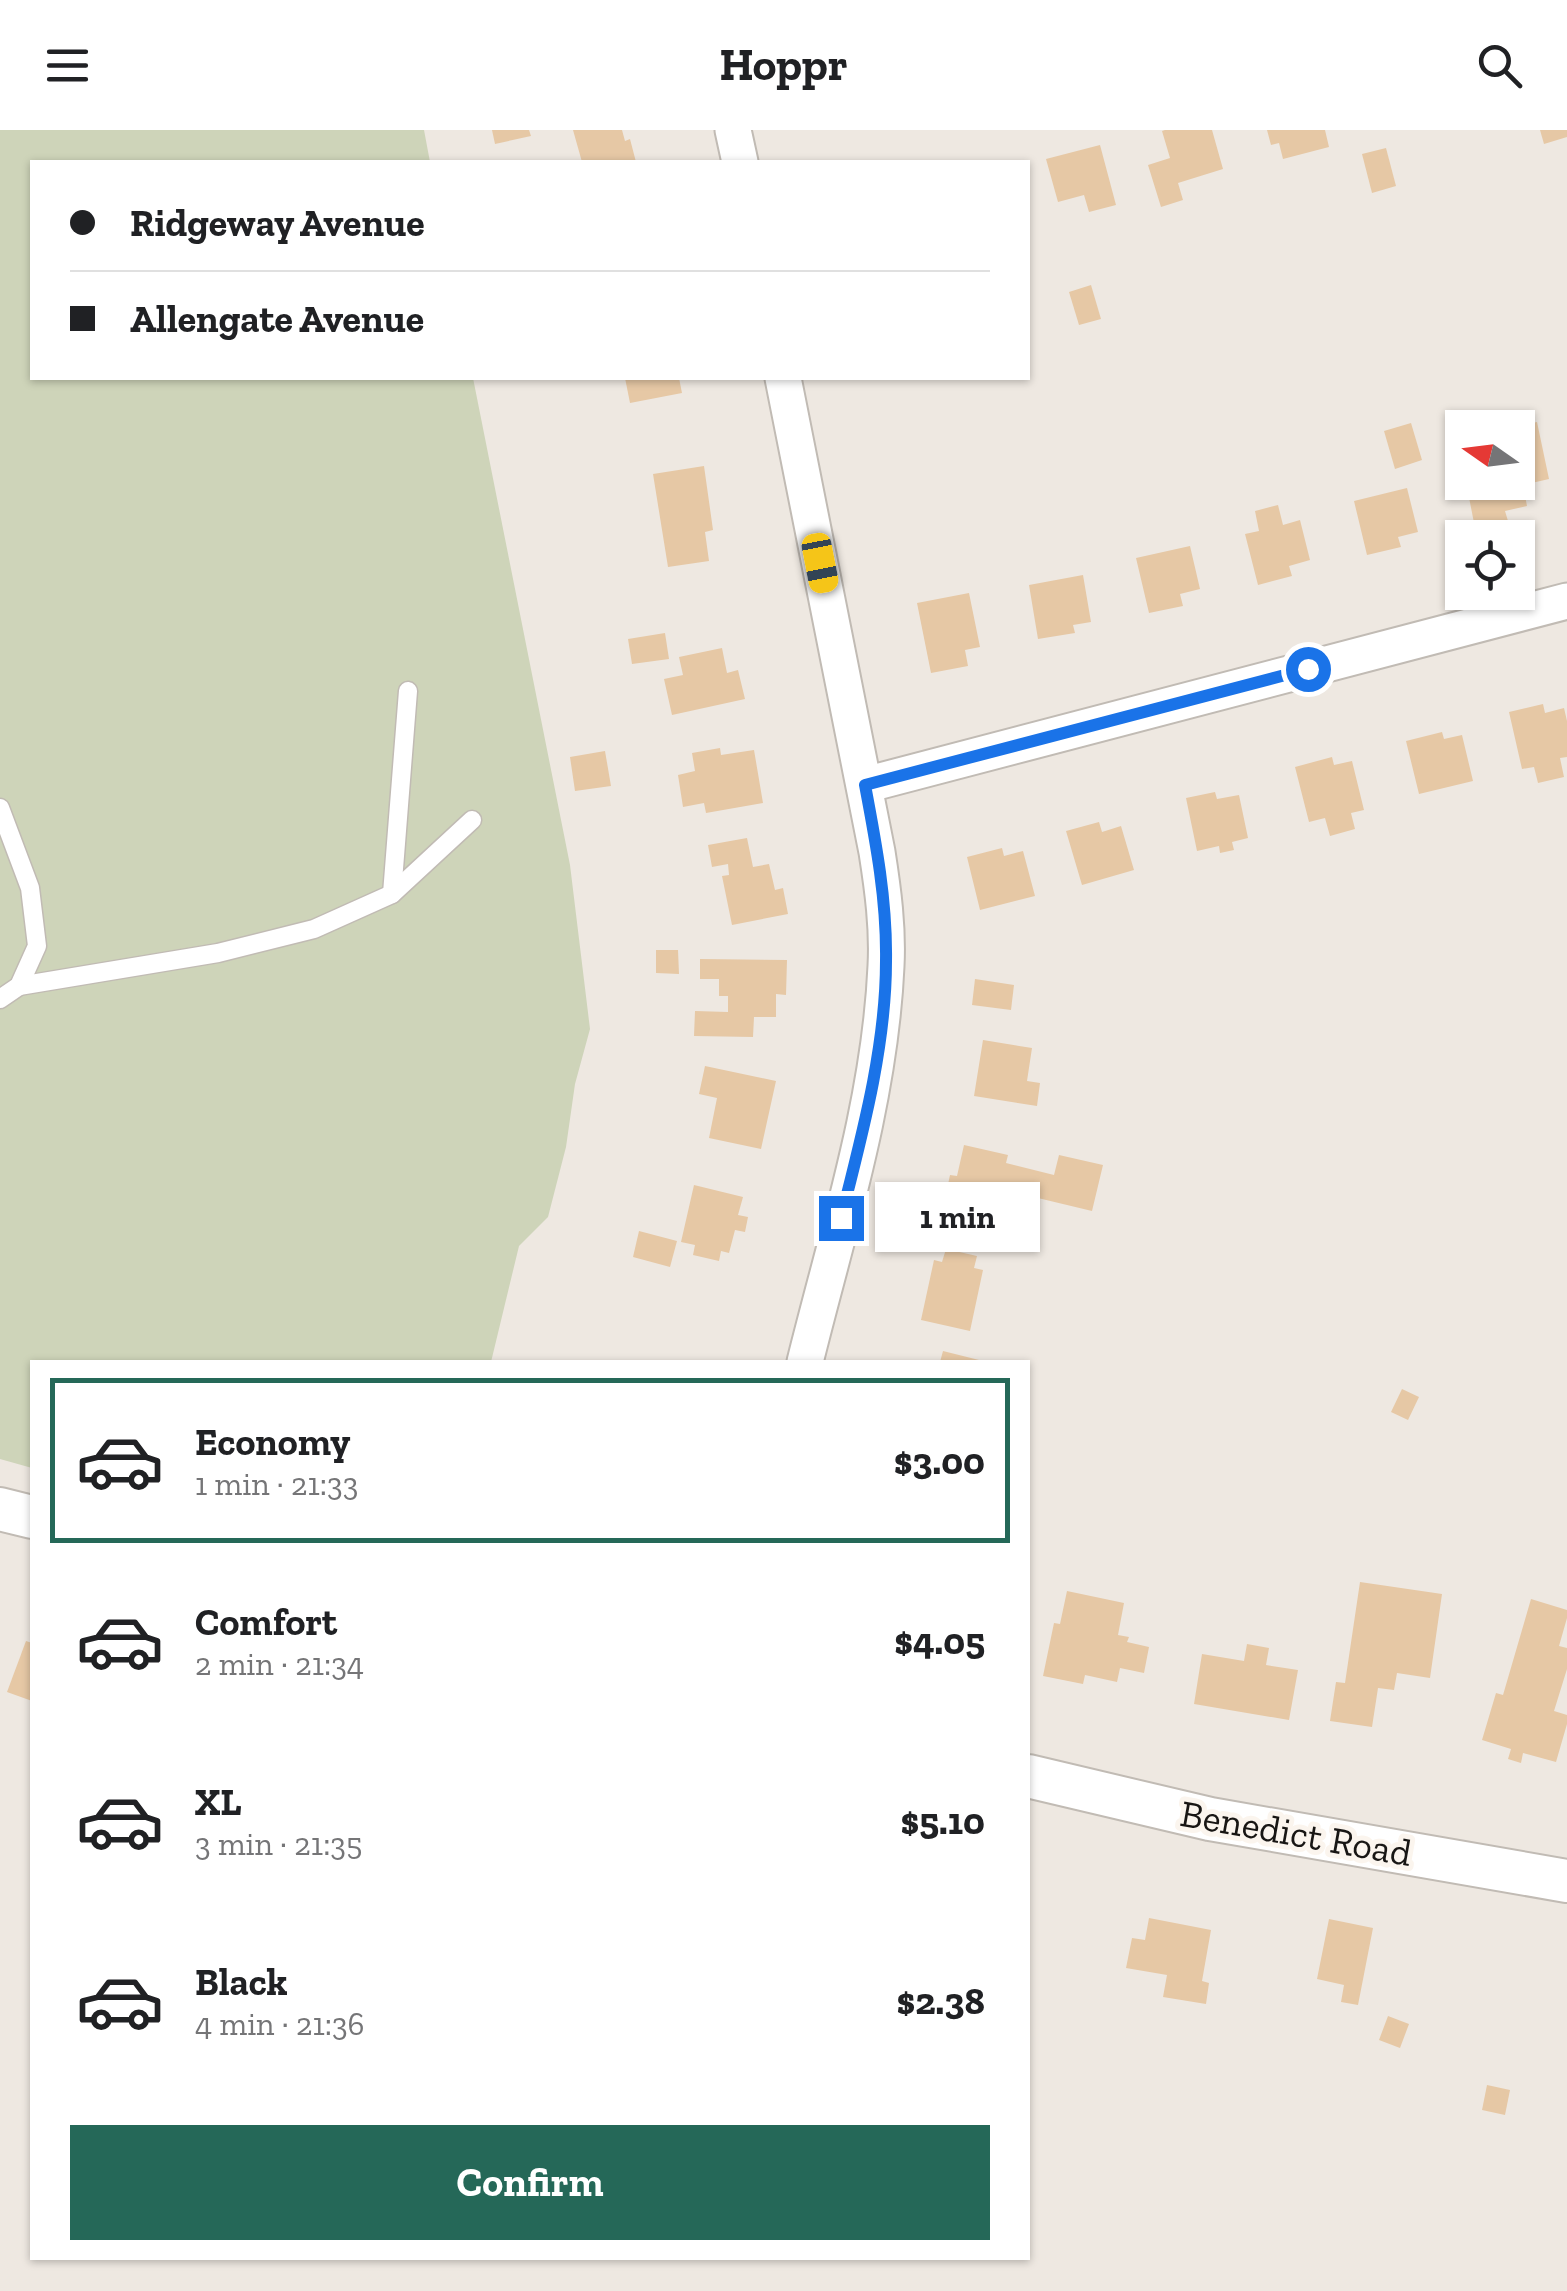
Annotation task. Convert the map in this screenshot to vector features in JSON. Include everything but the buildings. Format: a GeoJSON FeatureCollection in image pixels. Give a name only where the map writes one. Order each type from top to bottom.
{"type":"FeatureCollection","features":[{"type":"Feature","properties":{"kind":"street"},"geometry":{"type":"LineString","coordinates":[[733,130],[740,160]]}},
{"type":"Feature","properties":{"kind":"street"},"geometry":{"type":"LineString","coordinates":[[783,380],[865,785],[885,906],[881,1026],[859,1146],[806,1360]]}},
{"type":"Feature","properties":{"kind":"street"},"geometry":{"type":"LineString","coordinates":[[865,785],[1567,601]]}},
{"type":"Feature","properties":{"kind":"street"},"geometry":{"type":"LineString","coordinates":[[0,1509],[30,1516]]}},
{"type":"Feature","properties":{"kind":"street","name":"Benedict Road"},"geometry":{"type":"LineString","coordinates":[[1030,1776],[1210,1819],[1567,1880]]}},
{"type":"Feature","properties":{"kind":"lane"},"geometry":{"type":"LineString","coordinates":[[392,894],[408,690]]}},
{"type":"Feature","properties":{"kind":"lane"},"geometry":{"type":"LineString","coordinates":[[0,808],[30,888],[37,946],[20,986]]}},
{"type":"Feature","properties":{"kind":"lane"},"geometry":{"type":"LineString","coordinates":[[0,999],[20,986],[218,953],[314,929],[392,894],[472,820]]}},
{"type":"Feature","properties":{"kind":"green space"},"geometry":{"type":"Polygon","coordinates":[[[0,130],[424,130],[430,160],[30,160],[30,380],[473,380],[570,865],[590,1029],[548,1217],[519,1246],[491,1360],[30,1360],[30,1467],[0,1459],[0,130]]]}},
{"type":"Feature","properties":{"kind":"route"},"geometry":{"type":"LineString","coordinates":[[841,1218],[872,1084],[886,964],[885,906],[865,785],[1308,669]]}}]}
